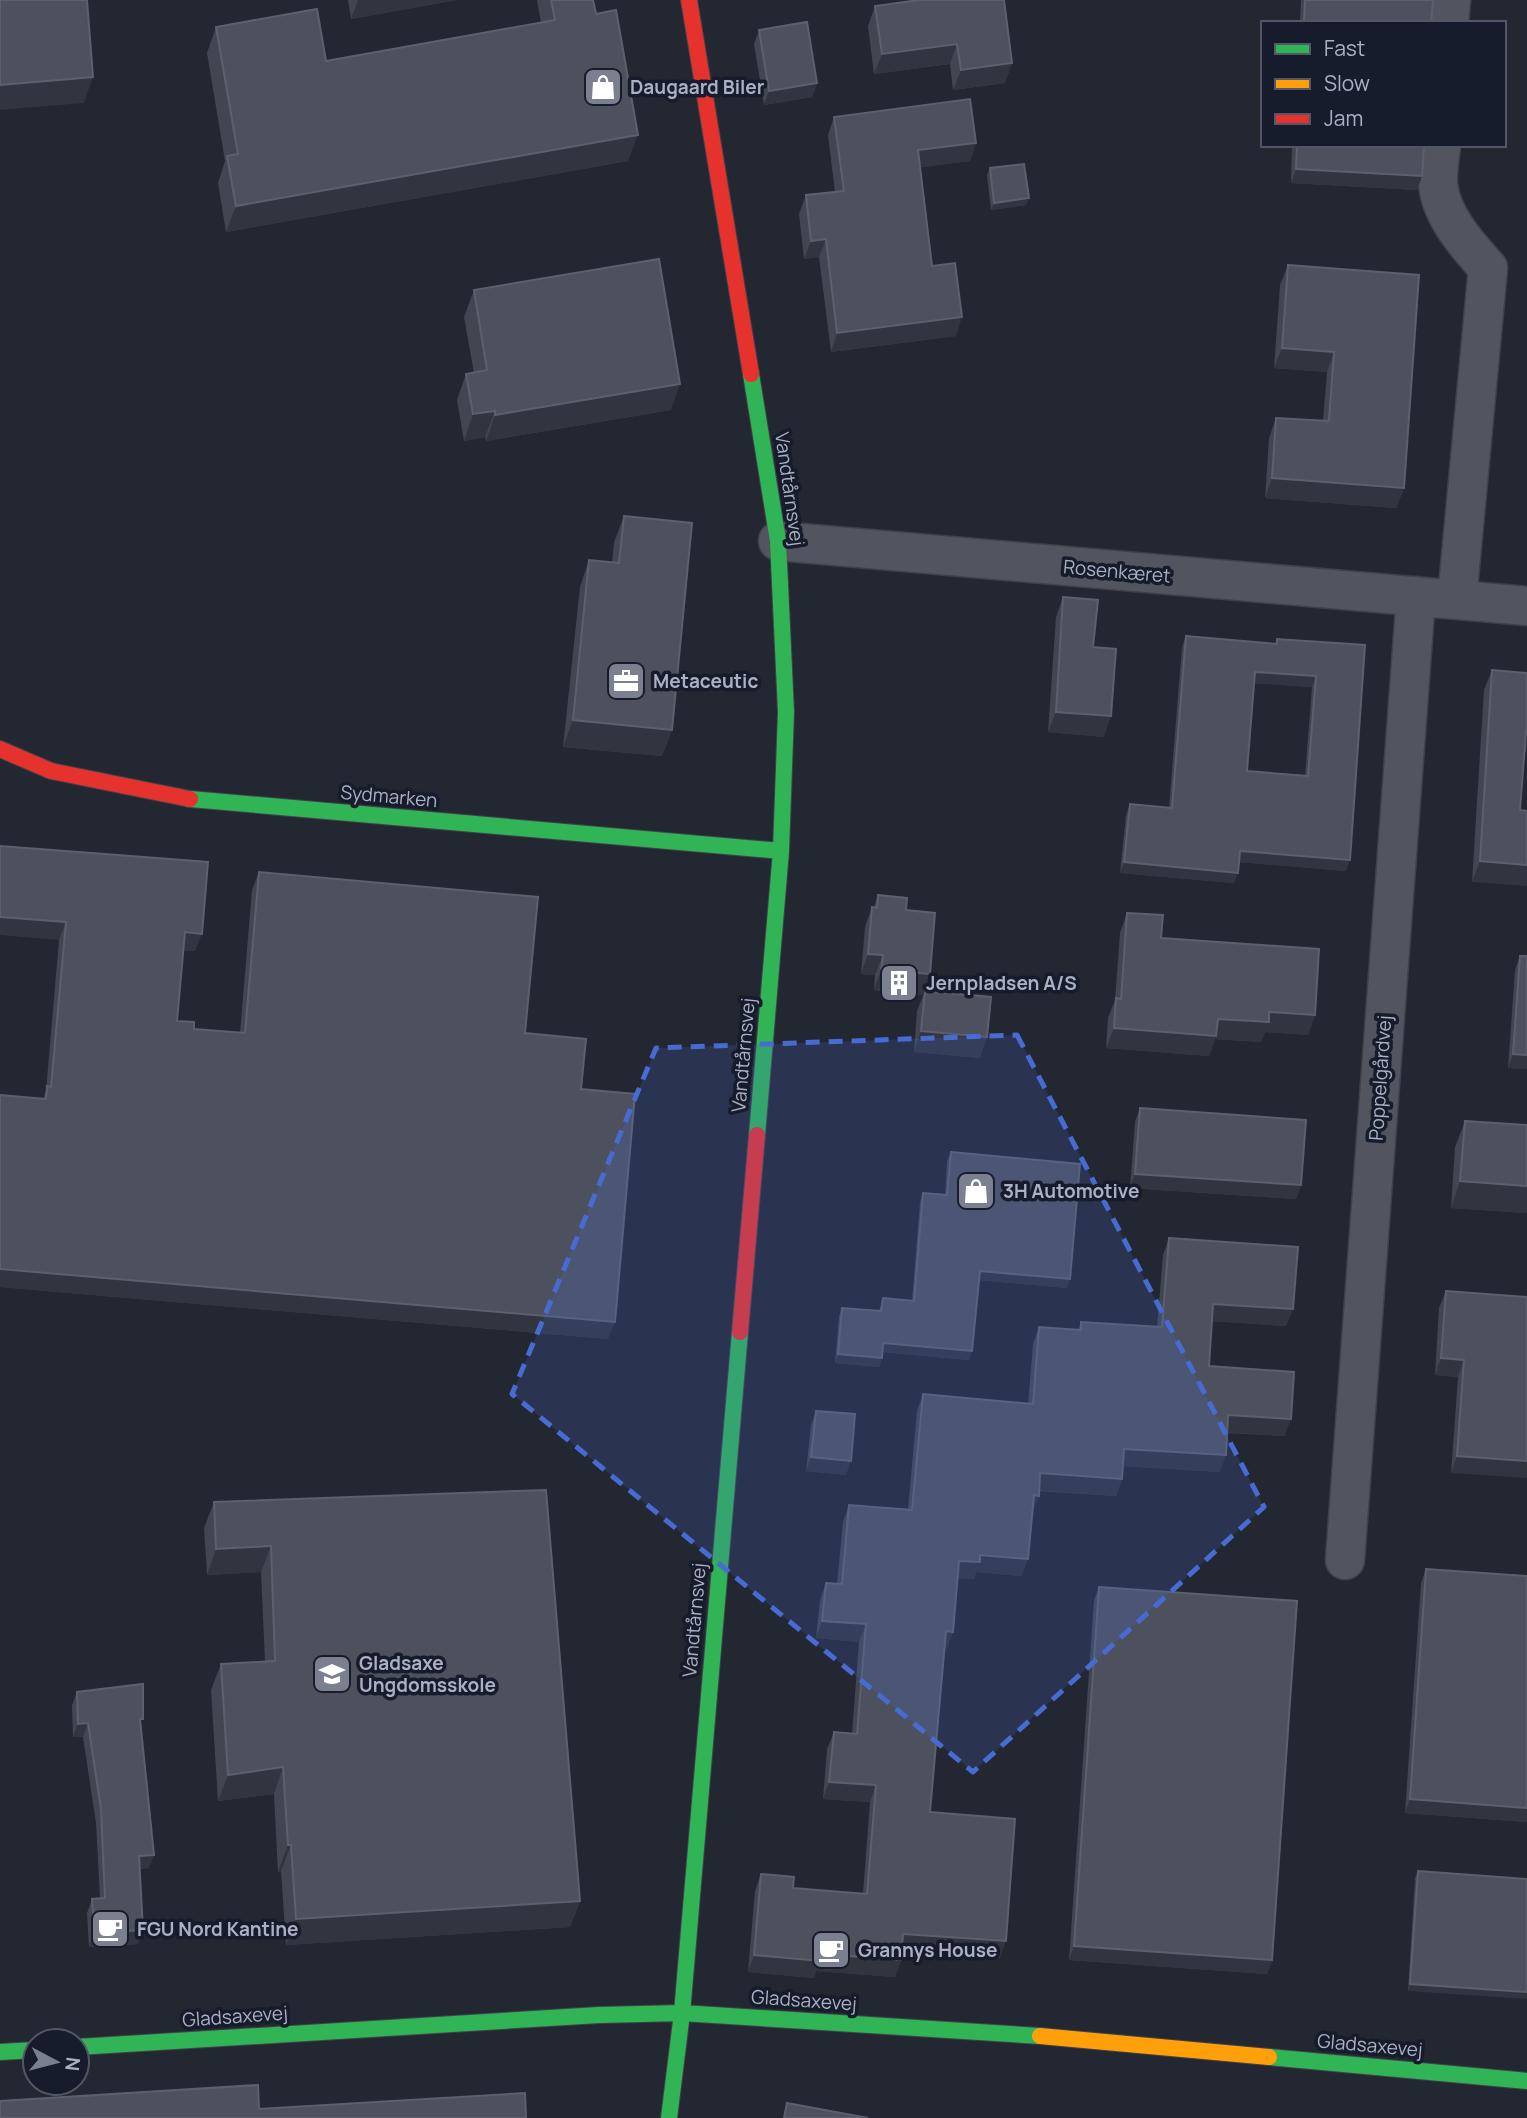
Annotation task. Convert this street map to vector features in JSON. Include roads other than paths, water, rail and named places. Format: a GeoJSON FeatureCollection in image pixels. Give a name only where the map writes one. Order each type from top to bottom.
{"type":"FeatureCollection","features":[{"type":"Feature","properties":{"kind":"street","name":"Vandtårnsvej"},"geometry":{"type":"LineString","coordinates":[[669,2118],[682,2013],[781,852],[786,712],[778,541],[689,0]]}},
{"type":"Feature","properties":{"kind":"street"},"geometry":{"type":"LineString","coordinates":[[1449,21],[1451,0]]}},
{"type":"Feature","properties":{"kind":"street"},"geometry":{"type":"LineString","coordinates":[[1441,147],[1438,184],[1444,207],[1466,244],[1488,268],[1457,599]]}},
{"type":"Feature","properties":{"kind":"street","name":"Rosenkæret"},"geometry":{"type":"LineString","coordinates":[[778,541],[1527,606]]}},
{"type":"Feature","properties":{"kind":"street","name":"Poppelgårdvej"},"geometry":{"type":"LineString","coordinates":[[1345,1560],[1416,596]]}},
{"type":"Feature","properties":{"kind":"street","name":"Sydmarken"},"geometry":{"type":"LineString","coordinates":[[0,749],[51,771],[176,798],[781,852]]}},
{"type":"Feature","properties":{"kind":"street","name":"Gladsaxevej"},"geometry":{"type":"LineString","coordinates":[[91,2046],[599,2015],[682,2013],[1019,2034],[1527,2081]]}},
{"type":"Feature","properties":{"kind":"street"},"geometry":{"type":"LineString","coordinates":[[0,2052],[21,2050]]}},
{"type":"Feature","properties":{"kind":"place","name":"Daugaard Biler"},"geometry":{"type":"Point","coordinates":[603,87]}},
{"type":"Feature","properties":{"kind":"place","name":"Metaceutic"},"geometry":{"type":"Point","coordinates":[626,681]}},
{"type":"Feature","properties":{"kind":"place","name":"Jernpladsen A/S"},"geometry":{"type":"Point","coordinates":[899,983]}},
{"type":"Feature","properties":{"kind":"place","name":"3H Automotive"},"geometry":{"type":"Point","coordinates":[976,1191]}},
{"type":"Feature","properties":{"kind":"place","name":"Gladsaxe Ungdomsskole"},"geometry":{"type":"Point","coordinates":[332,1674]}},
{"type":"Feature","properties":{"kind":"place","name":"FGU Nord Kantine"},"geometry":{"type":"Point","coordinates":[110,1929]}},
{"type":"Feature","properties":{"kind":"place","name":"Grannys House"},"geometry":{"type":"Point","coordinates":[831,1950]}}]}
